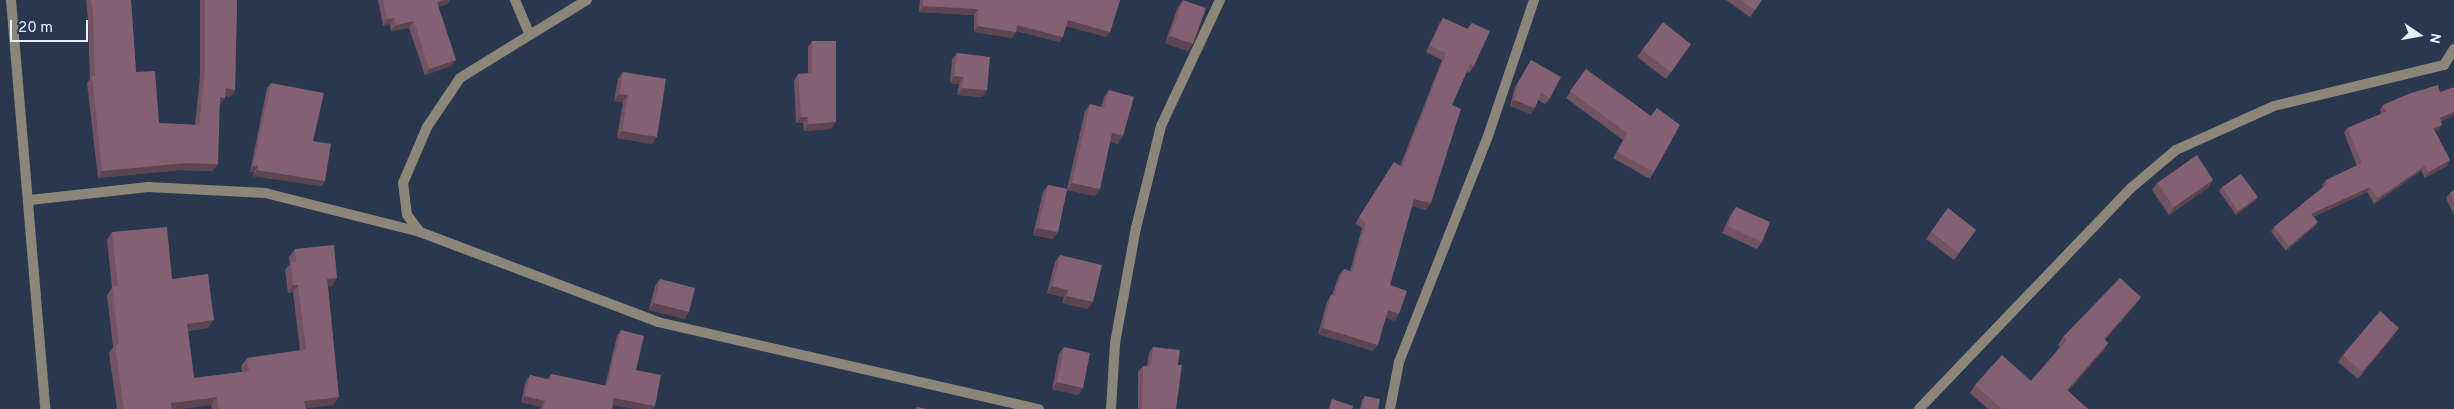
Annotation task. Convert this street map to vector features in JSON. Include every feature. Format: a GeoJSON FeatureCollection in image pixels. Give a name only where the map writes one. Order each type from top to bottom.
{"type":"FeatureCollection","features":[{"type":"Feature","properties":{"kind":"street"},"geometry":{"type":"LineString","coordinates":[[12,0],[30,200],[45,409]]}},
{"type":"Feature","properties":{"kind":"street"},"geometry":{"type":"LineString","coordinates":[[515,0],[530,35]]}},
{"type":"Feature","properties":{"kind":"street"},"geometry":{"type":"LineString","coordinates":[[420,232],[407,214],[403,183],[427,128],[460,78],[587,0]]}},
{"type":"Feature","properties":{"kind":"street"},"geometry":{"type":"LineString","coordinates":[[1111,409],[1115,343],[1136,228],[1161,126],[1220,0]]}},
{"type":"Feature","properties":{"kind":"street"},"geometry":{"type":"LineString","coordinates":[[1390,409],[1398,362],[1488,136],[1534,0]]}},
{"type":"Feature","properties":{"kind":"street"},"geometry":{"type":"LineString","coordinates":[[1919,409],[2131,188],[2176,150],[2274,106],[2449,63],[2454,49]]}},
{"type":"Feature","properties":{"kind":"street"},"geometry":{"type":"LineString","coordinates":[[30,200],[148,187],[265,193],[420,232],[658,322],[1039,409]]}},
{"type":"Feature","properties":{"kind":"building"},"geometry":{"type":"Polygon","coordinates":[[[91,0],[131,0],[136,72],[155,71],[159,123],[199,125],[205,70],[205,0],[237,0],[235,90],[226,88],[225,98],[220,97],[218,164],[185,163],[102,171],[92,76],[95,76],[91,0]]]}},
{"type":"Feature","properties":{"kind":"building"},"geometry":{"type":"Polygon","coordinates":[[[383,0],[444,0],[437,2],[456,60],[429,69],[414,21],[396,25],[394,18],[387,19],[383,0]]]}},
{"type":"Feature","properties":{"kind":"building"},"geometry":{"type":"Polygon","coordinates":[[[923,0],[1120,0],[1110,32],[1068,20],[1063,37],[1017,25],[1016,32],[978,26],[978,9],[923,6],[923,0]]]}},
{"type":"Feature","properties":{"kind":"building"},"geometry":{"type":"Polygon","coordinates":[[[1183,0],[1206,8],[1193,44],[1170,36],[1183,0]]]}},
{"type":"Feature","properties":{"kind":"building"},"geometry":{"type":"Polygon","coordinates":[[[1741,0],[1762,0],[1755,10],[1741,0]]]}},
{"type":"Feature","properties":{"kind":"building"},"geometry":{"type":"Polygon","coordinates":[[[1443,18],[1468,29],[1472,23],[1490,31],[1474,66],[1470,64],[1452,105],[1461,109],[1431,203],[1414,199],[1390,285],[1407,291],[1399,314],[1388,310],[1378,345],[1323,328],[1331,295],[1334,296],[1344,269],[1352,272],[1366,222],[1359,217],[1394,162],[1402,167],[1446,53],[1430,46],[1443,18]]]}},
{"type":"Feature","properties":{"kind":"building"},"geometry":{"type":"Polygon","coordinates":[[[1663,22],[1691,44],[1671,72],[1642,50],[1663,22]]]}},
{"type":"Feature","properties":{"kind":"building"},"geometry":{"type":"Polygon","coordinates":[[[812,41],[836,41],[836,122],[808,124],[808,117],[801,117],[798,74],[812,73],[812,41]]]}},
{"type":"Feature","properties":{"kind":"building"},"geometry":{"type":"Polygon","coordinates":[[[957,53],[990,57],[987,90],[962,88],[964,77],[954,76],[957,53]]]}},
{"type":"Feature","properties":{"kind":"building"},"geometry":{"type":"Polygon","coordinates":[[[1531,60],[1561,77],[1550,98],[1541,93],[1535,108],[1514,100],[1519,81],[1531,60]]]}},
{"type":"Feature","properties":{"kind":"building"},"geometry":{"type":"Polygon","coordinates":[[[1586,69],[1651,116],[1657,108],[1680,125],[1654,172],[1617,152],[1627,133],[1570,91],[1586,69]]]}},
{"type":"Feature","properties":{"kind":"building"},"geometry":{"type":"Polygon","coordinates":[[[623,72],[666,79],[657,137],[622,131],[628,95],[619,94],[623,72]]]}},
{"type":"Feature","properties":{"kind":"building"},"geometry":{"type":"Polygon","coordinates":[[[271,83],[324,93],[313,141],[331,144],[325,181],[257,170],[258,166],[253,166],[271,83]]]}},
{"type":"Feature","properties":{"kind":"building"},"geometry":{"type":"Polygon","coordinates":[[[2438,85],[2440,92],[2454,87],[2454,112],[2440,118],[2442,125],[2433,128],[2450,160],[2429,172],[2425,166],[2378,198],[2370,187],[2311,214],[2318,222],[2289,246],[2274,227],[2327,184],[2326,180],[2362,163],[2347,128],[2386,112],[2383,105],[2408,94],[2438,85]]]}},
{"type":"Feature","properties":{"kind":"building"},"geometry":{"type":"Polygon","coordinates":[[[1109,90],[1134,97],[1123,136],[1112,133],[1100,189],[1072,183],[1090,104],[1104,108],[1109,90]]]}},
{"type":"Feature","properties":{"kind":"building"},"geometry":{"type":"Polygon","coordinates":[[[2197,155],[2213,180],[2174,207],[2157,183],[2197,155]]]}},
{"type":"Feature","properties":{"kind":"building"},"geometry":{"type":"Polygon","coordinates":[[[2241,174],[2258,197],[2238,211],[2222,187],[2241,174]]]}},
{"type":"Feature","properties":{"kind":"building"},"geometry":{"type":"Polygon","coordinates":[[[1048,185],[1067,189],[1058,232],[1038,228],[1048,185]]]}},
{"type":"Feature","properties":{"kind":"building"},"geometry":{"type":"Polygon","coordinates":[[[2454,190],[2454,201],[2450,193],[2454,190]]]}},
{"type":"Feature","properties":{"kind":"building"},"geometry":{"type":"Polygon","coordinates":[[[1736,207],[1770,222],[1762,242],[1727,226],[1736,207]]]}},
{"type":"Feature","properties":{"kind":"building"},"geometry":{"type":"Polygon","coordinates":[[[1948,208],[1976,230],[1959,253],[1931,232],[1948,208]]]}},
{"type":"Feature","properties":{"kind":"building"},"geometry":{"type":"Polygon","coordinates":[[[167,227],[172,279],[208,274],[214,320],[187,324],[194,378],[249,371],[247,358],[306,350],[298,285],[293,285],[291,262],[296,262],[295,249],[334,245],[337,278],[327,279],[339,397],[304,401],[306,409],[219,409],[217,397],[171,403],[172,409],[124,409],[115,345],[119,344],[112,287],[118,286],[112,232],[167,227]]]}},
{"type":"Feature","properties":{"kind":"building"},"geometry":{"type":"Polygon","coordinates":[[[1060,255],[1102,265],[1093,302],[1067,296],[1068,290],[1052,286],[1060,255]]]}},
{"type":"Feature","properties":{"kind":"building"},"geometry":{"type":"Polygon","coordinates":[[[2120,278],[2141,297],[2104,339],[2108,343],[2067,390],[2088,409],[2002,409],[1975,385],[2002,355],[2031,381],[2067,340],[2063,337],[2120,278]]]}},
{"type":"Feature","properties":{"kind":"building"},"geometry":{"type":"Polygon","coordinates":[[[660,279],[695,288],[689,312],[654,303],[660,279]]]}},
{"type":"Feature","properties":{"kind":"building"},"geometry":{"type":"Polygon","coordinates":[[[2380,311],[2399,328],[2362,372],[2343,355],[2380,311]]]}},
{"type":"Feature","properties":{"kind":"building"},"geometry":{"type":"Polygon","coordinates":[[[621,330],[644,336],[636,370],[661,375],[655,406],[614,398],[612,409],[543,409],[545,401],[525,396],[530,375],[550,380],[551,374],[607,386],[621,330]]]}},
{"type":"Feature","properties":{"kind":"building"},"geometry":{"type":"Polygon","coordinates":[[[1064,347],[1090,353],[1083,388],[1057,382],[1064,347]]]}},
{"type":"Feature","properties":{"kind":"building"},"geometry":{"type":"Polygon","coordinates":[[[1153,347],[1180,350],[1178,365],[1182,365],[1176,409],[1142,409],[1143,366],[1150,367],[1153,347]]]}},
{"type":"Feature","properties":{"kind":"building"},"geometry":{"type":"Polygon","coordinates":[[[1365,396],[1380,399],[1378,409],[1361,409],[1365,396]]]}},
{"type":"Feature","properties":{"kind":"building"},"geometry":{"type":"Polygon","coordinates":[[[1332,399],[1353,406],[1352,409],[1329,409],[1332,399]]]}}]}
